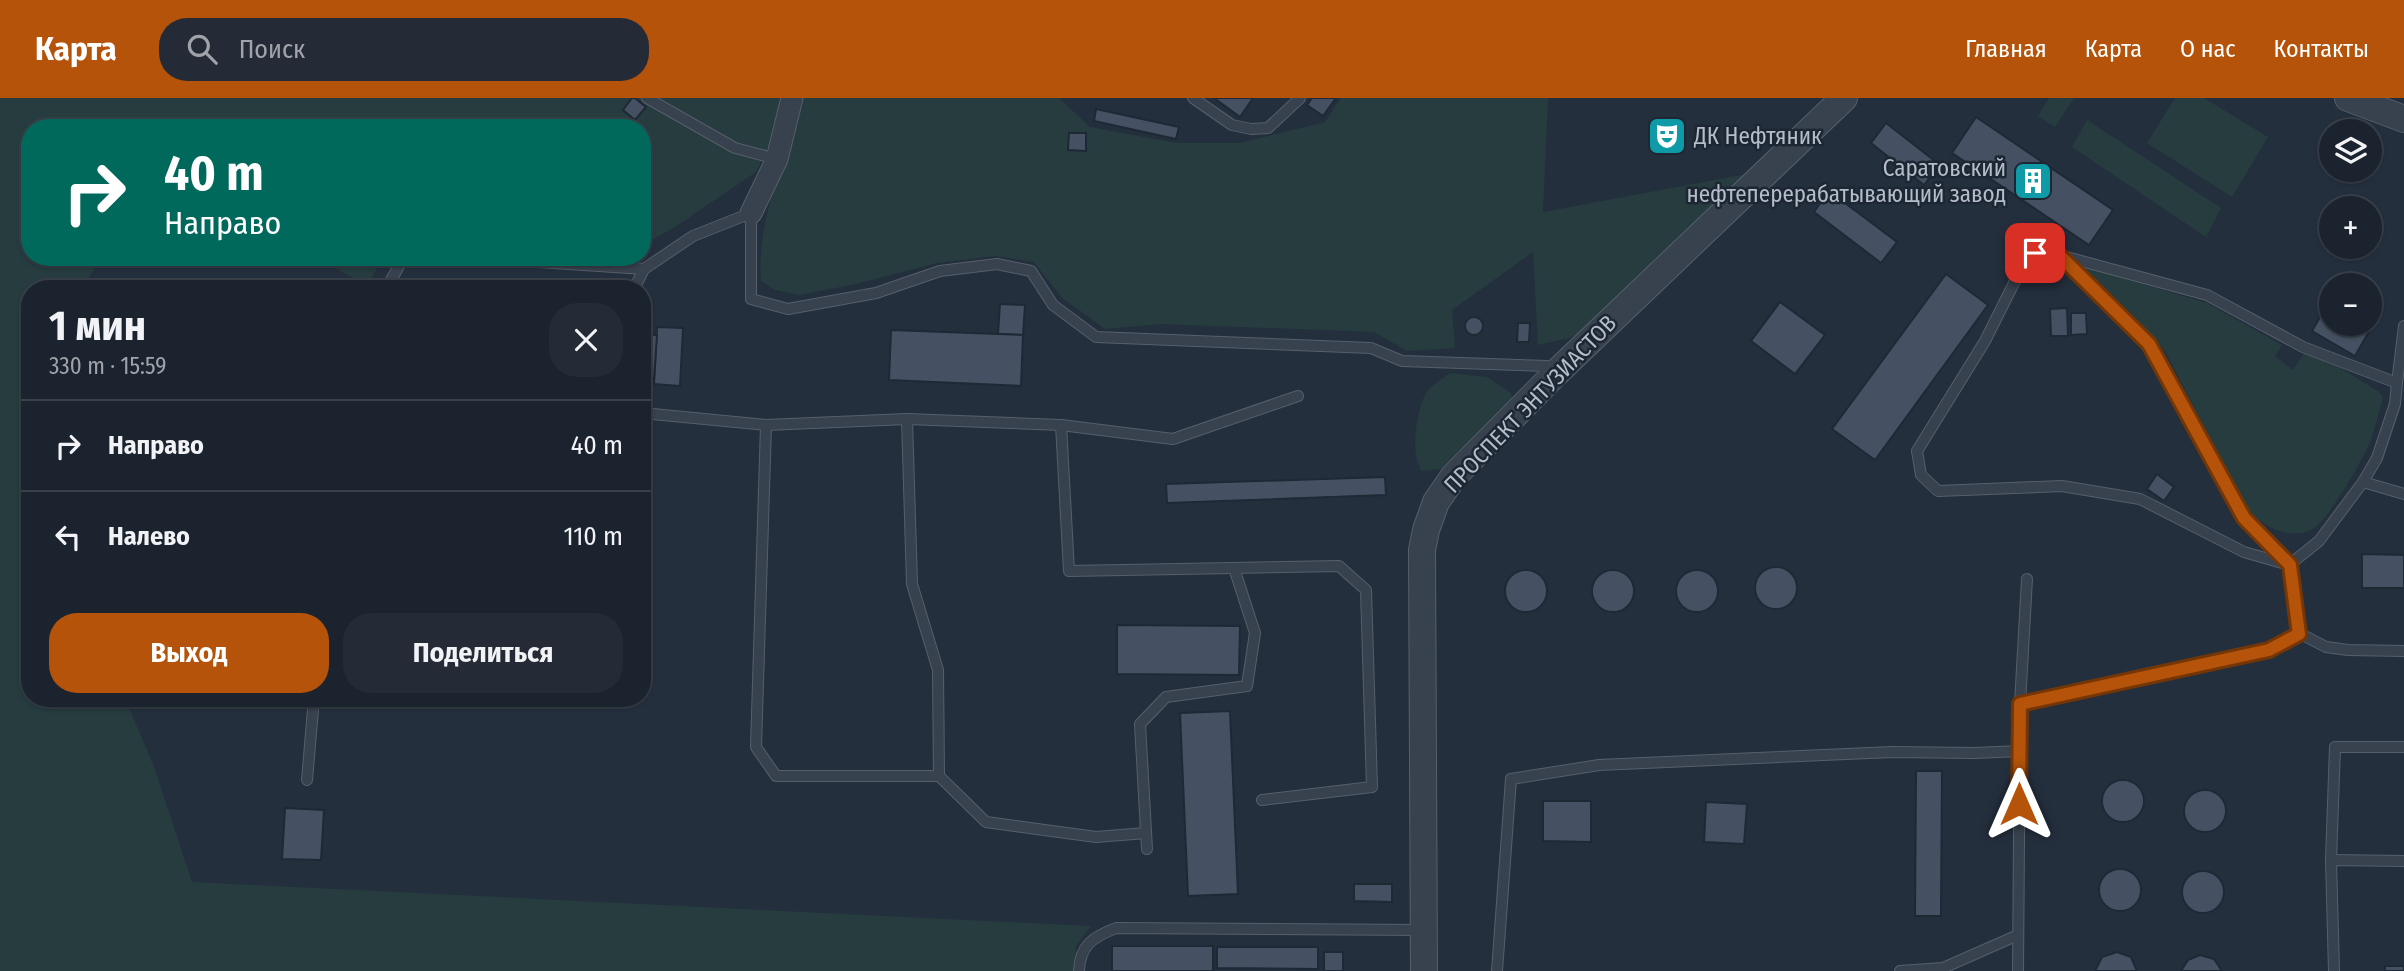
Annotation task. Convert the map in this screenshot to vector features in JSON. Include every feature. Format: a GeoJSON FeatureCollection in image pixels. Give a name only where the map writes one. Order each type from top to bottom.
{"type":"FeatureCollection","features":[{"type":"Feature","properties":{"kind":"street"},"geometry":{"type":"LineString","coordinates":[[751,213],[777,159],[792,98]]}},
{"type":"Feature","properties":{"kind":"street","name":"ПРОСПЕКТ ЭНТУЗИАСТОВ"},"geometry":{"type":"LineString","coordinates":[[1424,971],[1422,574],[1426,530],[1436,502],[1454,476],[1556,373],[1844,98]]}},
{"type":"Feature","properties":{"kind":"street"},"geometry":{"type":"LineString","coordinates":[[2348,98],[2404,119]]}},
{"type":"Feature","properties":{"kind":"lane"},"geometry":{"type":"LineString","coordinates":[[648,98],[735,148],[777,159]]}},
{"type":"Feature","properties":{"kind":"lane"},"geometry":{"type":"LineString","coordinates":[[1193,98],[1232,125],[1251,129],[1268,128],[1294,100]]}},
{"type":"Feature","properties":{"kind":"lane"},"geometry":{"type":"LineString","coordinates":[[651,264],[694,236],[751,213],[751,299],[788,309],[876,293],[940,271],[997,264],[1031,271],[1053,305],[1096,337],[1371,348],[1402,361],[1547,366],[1556,373]]}},
{"type":"Feature","properties":{"kind":"lane"},"geometry":{"type":"LineString","coordinates":[[2290,565],[2244,552],[2140,499],[2063,486],[1938,491],[1921,475],[1917,451],[1985,341],[2017,276],[2035,253],[2059,255],[2207,295],[2303,346],[2397,383]]}},
{"type":"Feature","properties":{"kind":"lane"},"geometry":{"type":"LineString","coordinates":[[2059,255],[2149,344],[2244,518],[2290,565],[2299,634]]}},
{"type":"Feature","properties":{"kind":"lane"},"geometry":{"type":"LineString","coordinates":[[598,266],[643,269]]}},
{"type":"Feature","properties":{"kind":"lane"},"geometry":{"type":"LineString","coordinates":[[638,280],[643,269],[648,266]]}},
{"type":"Feature","properties":{"kind":"lane"},"geometry":{"type":"LineString","coordinates":[[2290,565],[2319,541],[2364,482],[2377,458],[2392,412],[2404,326]]}},
{"type":"Feature","properties":{"kind":"lane"},"geometry":{"type":"LineString","coordinates":[[651,414],[766,425],[907,419],[1062,425],[1173,439],[1298,396]]}},
{"type":"Feature","properties":{"kind":"lane"},"geometry":{"type":"LineString","coordinates":[[2392,412],[2404,414]]}},
{"type":"Feature","properties":{"kind":"lane"},"geometry":{"type":"LineString","coordinates":[[907,419],[912,584],[938,670],[939,776]]}},
{"type":"Feature","properties":{"kind":"lane"},"geometry":{"type":"LineString","coordinates":[[766,425],[756,747],[776,776],[939,776],[986,822],[1096,837],[1146,833]]}},
{"type":"Feature","properties":{"kind":"lane"},"geometry":{"type":"LineString","coordinates":[[1062,425],[1069,571],[1339,566],[1366,590],[1372,788],[1262,800]]}},
{"type":"Feature","properties":{"kind":"lane"},"geometry":{"type":"LineString","coordinates":[[2364,482],[2404,494]]}},
{"type":"Feature","properties":{"kind":"lane"},"geometry":{"type":"LineString","coordinates":[[1147,849],[1140,724],[1166,697],[1247,686],[1255,633],[1234,568]]}},
{"type":"Feature","properties":{"kind":"lane"},"geometry":{"type":"LineString","coordinates":[[2018,971],[2020,704],[2027,579]]}},
{"type":"Feature","properties":{"kind":"lane"},"geometry":{"type":"LineString","coordinates":[[2299,634],[2326,646],[2348,650],[2404,650]]}},
{"type":"Feature","properties":{"kind":"lane"},"geometry":{"type":"LineString","coordinates":[[2020,704],[2269,650],[2299,634]]}},
{"type":"Feature","properties":{"kind":"lane"},"geometry":{"type":"LineString","coordinates":[[307,779],[313,707]]}},
{"type":"Feature","properties":{"kind":"lane"},"geometry":{"type":"LineString","coordinates":[[2334,971],[2332,860],[2335,747],[2404,747]]}},
{"type":"Feature","properties":{"kind":"lane"},"geometry":{"type":"LineString","coordinates":[[1497,971],[1511,779],[1599,765],[1892,752],[2020,751]]}},
{"type":"Feature","properties":{"kind":"lane"},"geometry":{"type":"LineString","coordinates":[[2332,860],[2404,861]]}},
{"type":"Feature","properties":{"kind":"lane"},"geometry":{"type":"LineString","coordinates":[[1079,971],[1080,954],[1097,935],[1116,928],[1423,930]]}},
{"type":"Feature","properties":{"kind":"lane"},"geometry":{"type":"LineString","coordinates":[[1900,971],[1943,968],[2018,935]]}},
{"type":"Feature","properties":{"kind":"green space"},"geometry":{"type":"Polygon","coordinates":[[[0,98],[783,98],[773,137],[756,172],[651,241],[651,119],[21,119],[21,266],[193,266],[95,268],[87,280],[21,280],[21,707],[129,707],[154,767],[192,882],[1091,926],[1076,946],[1074,971],[0,971],[0,98]]]}},
{"type":"Feature","properties":{"kind":"green space"},"geometry":{"type":"Polygon","coordinates":[[[803,98],[1059,98],[1090,127],[1177,143],[1239,143],[1325,122],[1341,98],[1548,98],[1543,212],[1747,174],[1592,326],[1570,338],[1538,345],[1533,252],[1452,310],[1455,348],[1407,351],[1374,332],[1160,324],[1105,329],[1061,297],[1034,262],[996,256],[937,263],[800,295],[775,290],[761,281],[763,236],[768,212],[803,98]]]}},
{"type":"Feature","properties":{"kind":"green space"},"geometry":{"type":"Polygon","coordinates":[[[2049,98],[2074,98],[2055,127],[2038,116],[2049,98]]]}},
{"type":"Feature","properties":{"kind":"green space"},"geometry":{"type":"Polygon","coordinates":[[[2175,98],[2204,98],[2268,137],[2232,197],[2147,143],[2175,98]]]}},
{"type":"Feature","properties":{"kind":"green space"},"geometry":{"type":"Polygon","coordinates":[[[2087,120],[2221,208],[2206,237],[2072,147],[2087,120]]]}},
{"type":"Feature","properties":{"kind":"green space"},"geometry":{"type":"Polygon","coordinates":[[[331,266],[378,266],[370,280],[356,280],[331,266]]]}},
{"type":"Feature","properties":{"kind":"green space"},"geometry":{"type":"Polygon","coordinates":[[[2084,267],[2207,303],[2282,345],[2275,356],[2293,370],[2304,353],[2311,350],[2378,391],[2383,397],[2371,440],[2344,489],[2318,525],[2303,533],[2287,533],[2250,514],[2166,353],[2153,336],[2084,267]]]}},
{"type":"Feature","properties":{"kind":"green space"},"geometry":{"type":"Polygon","coordinates":[[[1450,373],[1487,377],[1511,393],[1513,402],[1448,468],[1422,471],[1415,445],[1419,412],[1427,392],[1450,373]]]}},
{"type":"Feature","properties":{"kind":"building"},"geometry":{"type":"Polygon","coordinates":[[[632,98],[646,107],[636,119],[623,110],[632,98]]]}},
{"type":"Feature","properties":{"kind":"building"},"geometry":{"type":"Polygon","coordinates":[[[1214,98],[1253,98],[1240,117],[1214,98]]]}},
{"type":"Feature","properties":{"kind":"building"},"geometry":{"type":"Polygon","coordinates":[[[1312,98],[1336,98],[1323,116],[1307,105],[1312,98]]]}},
{"type":"Feature","properties":{"kind":"building"},"geometry":{"type":"Polygon","coordinates":[[[1096,109],[1179,127],[1176,139],[1094,121],[1096,109]]]}},
{"type":"Feature","properties":{"kind":"building","name":"Саратовский нефтеперерабатывающий завод"},"geometry":{"type":"Polygon","coordinates":[[[1976,117],[2113,210],[2089,245],[1952,153],[1976,117]]]}},
{"type":"Feature","properties":{"kind":"building"},"geometry":{"type":"Polygon","coordinates":[[[1886,123],[1940,165],[1924,185],[1871,143],[1886,123]]]}},
{"type":"Feature","properties":{"kind":"building"},"geometry":{"type":"Polygon","coordinates":[[[1069,133],[1086,133],[1086,151],[1068,150],[1069,133]]]}},
{"type":"Feature","properties":{"kind":"building"},"geometry":{"type":"Polygon","coordinates":[[[1829,191],[1897,242],[1881,263],[1814,212],[1829,191]]]}},
{"type":"Feature","properties":{"kind":"building"},"geometry":{"type":"Polygon","coordinates":[[[1946,274],[1988,305],[1875,460],[1832,429],[1946,274]]]}},
{"type":"Feature","properties":{"kind":"building"},"geometry":{"type":"Polygon","coordinates":[[[1780,302],[1825,335],[1795,374],[1751,341],[1780,302]]]}},
{"type":"Feature","properties":{"kind":"building"},"geometry":{"type":"Polygon","coordinates":[[[1000,304],[1025,305],[1023,335],[998,334],[1000,304]]]}},
{"type":"Feature","properties":{"kind":"building"},"geometry":{"type":"Polygon","coordinates":[[[2067,308],[2068,336],[2051,336],[2050,309],[2067,308]]]}},
{"type":"Feature","properties":{"kind":"building"},"geometry":{"type":"Polygon","coordinates":[[[2071,313],[2086,313],[2087,334],[2071,335],[2071,313]]]}},
{"type":"Feature","properties":{"kind":"building"},"geometry":{"type":"Polygon","coordinates":[[[1474,317],[1480,320],[1483,326],[1480,332],[1474,335],[1468,332],[1465,326],[1468,320],[1474,317]]]}},
{"type":"Feature","properties":{"kind":"building"},"geometry":{"type":"Polygon","coordinates":[[[2319,319],[2319,335],[2312,331],[2319,319]]]}},
{"type":"Feature","properties":{"kind":"building"},"geometry":{"type":"Polygon","coordinates":[[[1518,323],[1530,323],[1529,342],[1517,342],[1518,323]]]}},
{"type":"Feature","properties":{"kind":"building"},"geometry":{"type":"Polygon","coordinates":[[[657,327],[683,328],[680,386],[654,384],[657,327]]]}},
{"type":"Feature","properties":{"kind":"building"},"geometry":{"type":"Polygon","coordinates":[[[891,330],[1023,335],[1021,386],[889,380],[891,330]]]}},
{"type":"Feature","properties":{"kind":"building"},"geometry":{"type":"Polygon","coordinates":[[[651,335],[657,335],[654,379],[651,379],[651,335]]]}},
{"type":"Feature","properties":{"kind":"building"},"geometry":{"type":"Polygon","coordinates":[[[2321,336],[2366,336],[2355,356],[2321,336]]]}},
{"type":"Feature","properties":{"kind":"building"},"geometry":{"type":"Polygon","coordinates":[[[2157,474],[2174,487],[2164,501],[2147,489],[2157,474]]]}},
{"type":"Feature","properties":{"kind":"building"},"geometry":{"type":"Polygon","coordinates":[[[1385,477],[1386,495],[1167,503],[1166,484],[1385,477]]]}},
{"type":"Feature","properties":{"kind":"building"},"geometry":{"type":"Polygon","coordinates":[[[2362,554],[2404,555],[2404,588],[2362,588],[2362,554]]]}},
{"type":"Feature","properties":{"kind":"building"},"geometry":{"type":"Polygon","coordinates":[[[1776,567],[1791,573],[1797,588],[1791,603],[1776,609],[1761,603],[1755,588],[1761,573],[1776,567]]]}},
{"type":"Feature","properties":{"kind":"building"},"geometry":{"type":"Polygon","coordinates":[[[1526,570],[1541,576],[1547,591],[1541,606],[1526,612],[1511,606],[1505,591],[1511,576],[1526,570]]]}},
{"type":"Feature","properties":{"kind":"building"},"geometry":{"type":"Polygon","coordinates":[[[1613,570],[1628,576],[1634,591],[1628,606],[1613,612],[1598,606],[1592,591],[1598,576],[1613,570]]]}},
{"type":"Feature","properties":{"kind":"building"},"geometry":{"type":"Polygon","coordinates":[[[1697,570],[1712,576],[1718,591],[1712,606],[1697,612],[1682,606],[1676,591],[1682,576],[1697,570]]]}},
{"type":"Feature","properties":{"kind":"building"},"geometry":{"type":"Polygon","coordinates":[[[1117,625],[1240,626],[1239,675],[1117,674],[1117,625]]]}},
{"type":"Feature","properties":{"kind":"building"},"geometry":{"type":"Polygon","coordinates":[[[1230,711],[1238,894],[1188,896],[1180,713],[1230,711]]]}},
{"type":"Feature","properties":{"kind":"building"},"geometry":{"type":"Polygon","coordinates":[[[1916,771],[1942,771],[1941,916],[1915,916],[1916,771]]]}},
{"type":"Feature","properties":{"kind":"building"},"geometry":{"type":"Polygon","coordinates":[[[2123,780],[2138,786],[2144,801],[2138,816],[2123,822],[2108,816],[2102,801],[2108,786],[2123,780]]]}},
{"type":"Feature","properties":{"kind":"building"},"geometry":{"type":"Polygon","coordinates":[[[2205,790],[2220,796],[2226,811],[2220,826],[2205,832],[2190,826],[2184,811],[2190,796],[2205,790]]]}},
{"type":"Feature","properties":{"kind":"building"},"geometry":{"type":"Polygon","coordinates":[[[1543,801],[1591,801],[1591,842],[1543,841],[1543,801]]]}},
{"type":"Feature","properties":{"kind":"building"},"geometry":{"type":"Polygon","coordinates":[[[1706,802],[1747,804],[1744,844],[1704,842],[1706,802]]]}},
{"type":"Feature","properties":{"kind":"building"},"geometry":{"type":"Polygon","coordinates":[[[285,808],[324,810],[321,860],[282,859],[285,808]]]}},
{"type":"Feature","properties":{"kind":"building"},"geometry":{"type":"Polygon","coordinates":[[[2120,869],[2135,875],[2141,890],[2135,905],[2120,911],[2105,905],[2099,890],[2105,875],[2120,869]]]}},
{"type":"Feature","properties":{"kind":"building"},"geometry":{"type":"Polygon","coordinates":[[[2203,871],[2218,877],[2224,892],[2218,907],[2203,913],[2188,907],[2182,892],[2188,877],[2203,871]]]}},
{"type":"Feature","properties":{"kind":"building"},"geometry":{"type":"Polygon","coordinates":[[[1354,884],[1392,884],[1392,902],[1354,901],[1354,884]]]}},
{"type":"Feature","properties":{"kind":"building"},"geometry":{"type":"Polygon","coordinates":[[[1112,946],[1213,946],[1213,971],[1112,971],[1112,946]]]}},
{"type":"Feature","properties":{"kind":"building"},"geometry":{"type":"Polygon","coordinates":[[[1217,947],[1318,947],[1318,969],[1217,968],[1217,947]]]}},
{"type":"Feature","properties":{"kind":"building"},"geometry":{"type":"Polygon","coordinates":[[[1324,952],[1343,952],[1343,971],[1324,971],[1324,952]]]}},
{"type":"Feature","properties":{"kind":"building"},"geometry":{"type":"Polygon","coordinates":[[[2117,952],[2131,957],[2137,971],[2095,971],[2102,957],[2117,952]]]}},
{"type":"Feature","properties":{"kind":"building"},"geometry":{"type":"Polygon","coordinates":[[[2200,955],[2214,959],[2222,971],[2181,971],[2188,960],[2200,955]]]}},
{"type":"Feature","properties":{"kind":"building"},"geometry":{"type":"Polygon","coordinates":[[[2385,966],[2404,966],[2404,971],[2385,971],[2385,966]]]}},
{"type":"Feature","properties":{"kind":"place","name":"ДК Нефтяник"},"geometry":{"type":"Point","coordinates":[1667,136]}},
{"type":"Feature","properties":{"kind":"place","name":"Саратовский нефтеперерабатывающий завод"},"geometry":{"type":"Point","coordinates":[2033,181]}},
{"type":"Feature","properties":{"kind":"route"},"geometry":{"type":"LineString","coordinates":[[2019,804],[2020,704],[2269,650],[2299,634],[2290,565],[2244,518],[2149,344],[2059,255],[2035,253]]}}]}
